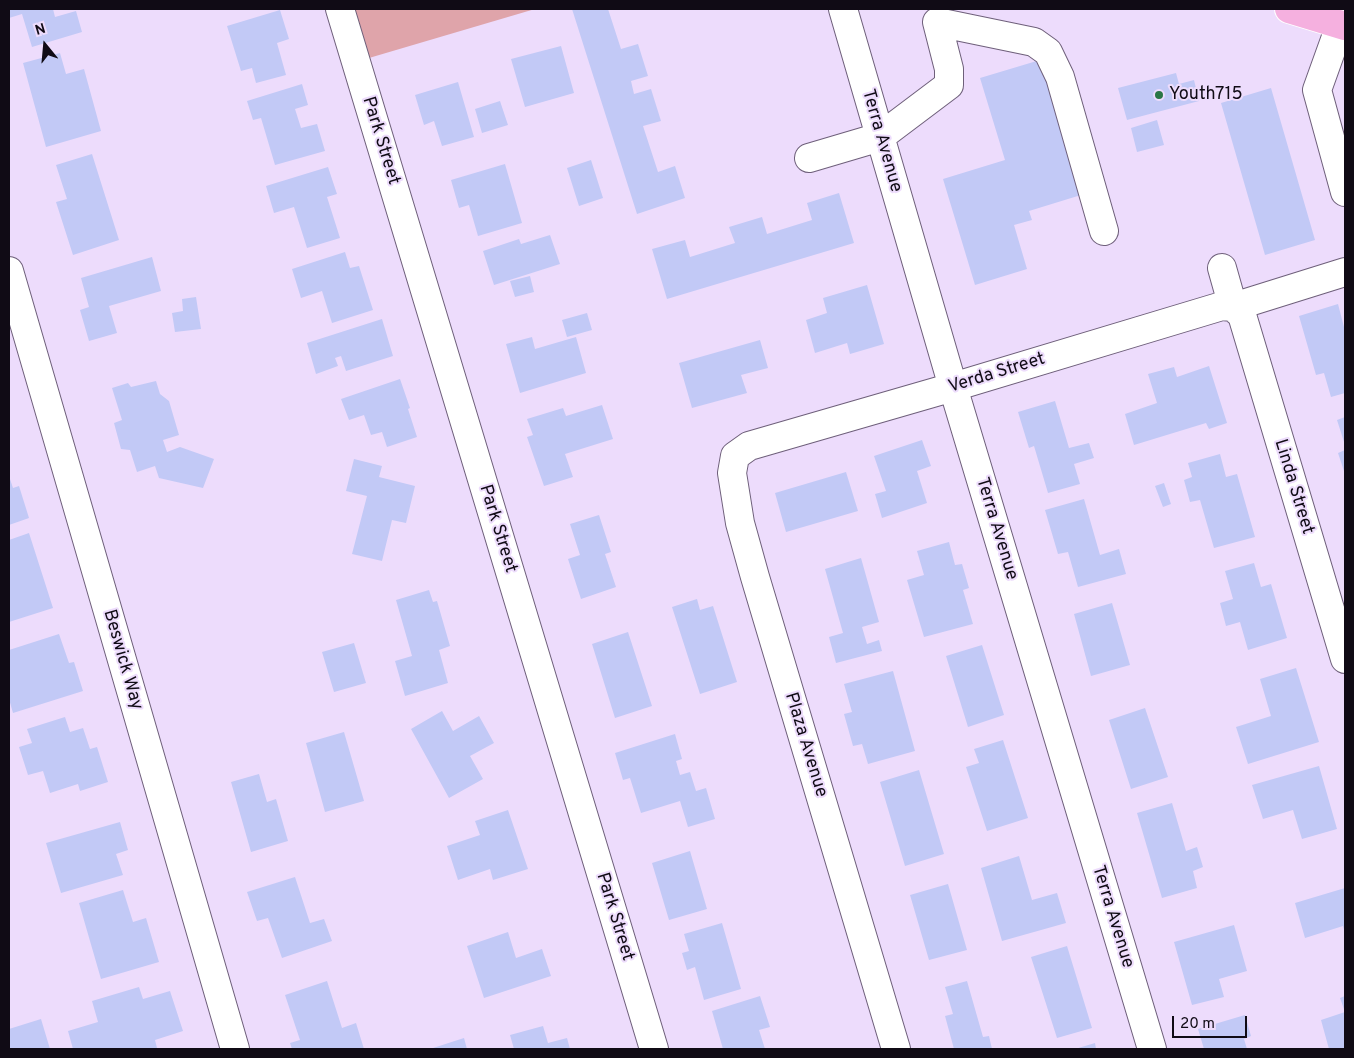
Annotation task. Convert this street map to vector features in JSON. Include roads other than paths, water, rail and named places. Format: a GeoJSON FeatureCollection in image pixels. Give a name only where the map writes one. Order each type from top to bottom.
{"type":"FeatureCollection","features":[{"type":"Feature","properties":{"kind":"main road"},"geometry":{"type":"LineString","coordinates":[[1289,9],[1344,21]]}},
{"type":"Feature","properties":{"kind":"street","name":"Park Street"},"geometry":{"type":"LineString","coordinates":[[340,9],[654,1049]]}},
{"type":"Feature","properties":{"kind":"street","name":"Terra Avenue"},"geometry":{"type":"LineString","coordinates":[[843,9],[953,387],[1152,1049]]}},
{"type":"Feature","properties":{"kind":"street"},"geometry":{"type":"LineString","coordinates":[[1344,21],[1317,90],[1345,192]]}},
{"type":"Feature","properties":{"kind":"street"},"geometry":{"type":"LineString","coordinates":[[809,158],[880,137],[949,85],[949,69],[937,22],[1034,42],[1048,52],[1060,77],[1104,230]]}},
{"type":"Feature","properties":{"kind":"street","name":"Linda Street"},"geometry":{"type":"LineString","coordinates":[[1222,268],[1238,311],[1345,659]]}},
{"type":"Feature","properties":{"kind":"street","name":"Beswick Way"},"geometry":{"type":"LineString","coordinates":[[9,271],[235,1049]]}},
{"type":"Feature","properties":{"kind":"street","name":"Verda Street"},"geometry":{"type":"LineString","coordinates":[[749,446],[1222,306],[1238,311],[1345,272]]}},
{"type":"Feature","properties":{"kind":"street","name":"Plaza Avenue"},"geometry":{"type":"LineString","coordinates":[[749,446],[735,456],[732,473],[740,523],[896,1049]]}},
{"type":"Feature","properties":{"kind":"place","name":"Youth715"},"geometry":{"type":"Point","coordinates":[1159,95]}}]}
